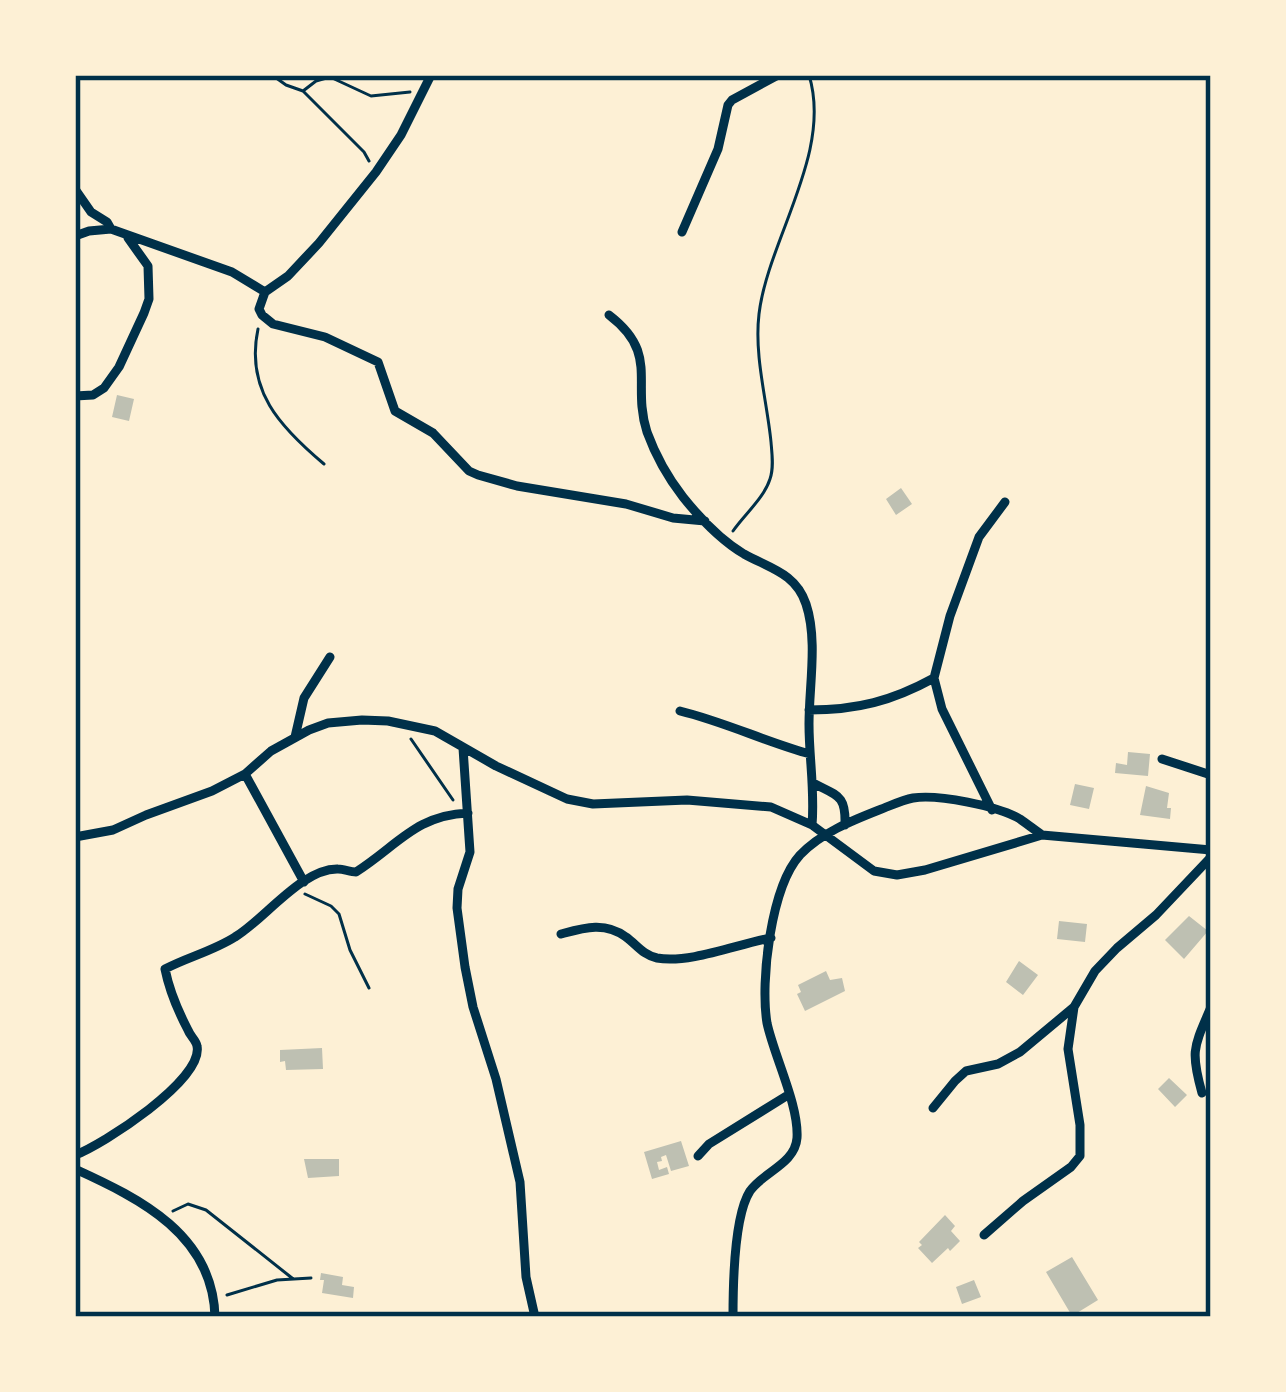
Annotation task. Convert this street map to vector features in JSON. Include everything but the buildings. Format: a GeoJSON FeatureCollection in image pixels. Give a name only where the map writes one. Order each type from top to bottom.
{"type":"FeatureCollection","features":[{"type":"Feature","properties":{"kind":"street"},"geometry":{"type":"LineString","coordinates":[[431,75],[376,172],[319,243],[266,292],[262,315],[273,324],[325,337],[378,362],[395,411],[433,433],[469,471],[518,486],[626,504],[673,518],[705,520]]}},
{"type":"Feature","properties":{"kind":"street"},"geometry":{"type":"LineString","coordinates":[[682,232],[718,149],[728,105],[778,75]]}},
{"type":"Feature","properties":{"kind":"street"},"geometry":{"type":"LineString","coordinates":[[75,189],[110,230]]}},
{"type":"Feature","properties":{"kind":"street"},"geometry":{"type":"LineString","coordinates":[[75,236],[110,230],[232,272],[266,292]]}},
{"type":"Feature","properties":{"kind":"street"},"geometry":{"type":"LineString","coordinates":[[75,396],[104,388],[119,367],[149,298],[148,266],[128,237]]}},
{"type":"Feature","properties":{"kind":"street"},"geometry":{"type":"LineString","coordinates":[[610,315],[633,336],[639,350],[647,432],[673,482],[727,540],[747,556],[784,573],[806,600],[811,639],[812,825]]}},
{"type":"Feature","properties":{"kind":"street"},"geometry":{"type":"LineString","coordinates":[[992,810],[942,710],[934,678],[950,616],[979,537],[1005,502]]}},
{"type":"Feature","properties":{"kind":"street"},"geometry":{"type":"LineString","coordinates":[[295,737],[304,698],[330,657]]}},
{"type":"Feature","properties":{"kind":"street"},"geometry":{"type":"LineString","coordinates":[[809,710],[880,703],[934,678]]}},
{"type":"Feature","properties":{"kind":"street"},"geometry":{"type":"LineString","coordinates":[[680,711],[810,754]]}},
{"type":"Feature","properties":{"kind":"street"},"geometry":{"type":"LineString","coordinates":[[75,837],[113,830],[212,791],[245,774],[295,737],[328,723],[362,719],[435,731],[567,799],[606,804],[747,803],[781,810],[826,834],[874,871],[925,870],[1042,836],[1211,854]]}},
{"type":"Feature","properties":{"kind":"street"},"geometry":{"type":"LineString","coordinates":[[464,748],[464,813],[470,852],[457,908],[473,1006],[520,1182],[532,1315]]}},
{"type":"Feature","properties":{"kind":"street"},"geometry":{"type":"LineString","coordinates":[[1162,759],[1211,775]]}},
{"type":"Feature","properties":{"kind":"street"},"geometry":{"type":"LineString","coordinates":[[245,774],[304,882]]}},
{"type":"Feature","properties":{"kind":"street"},"geometry":{"type":"LineString","coordinates":[[813,783],[839,796],[845,825]]}},
{"type":"Feature","properties":{"kind":"street"},"geometry":{"type":"LineString","coordinates":[[733,1317],[733,1282],[747,1195],[783,1163],[797,1137],[767,1021],[765,991],[779,899],[796,860],[826,834],[911,798],[933,796],[992,810],[1016,817],[1042,836]]}},
{"type":"Feature","properties":{"kind":"street"},"geometry":{"type":"LineString","coordinates":[[75,1155],[102,1143],[155,1105],[193,1062],[197,1047],[165,969],[237,936],[292,888],[340,869],[356,872],[423,823],[464,813]]}},
{"type":"Feature","properties":{"kind":"street"},"geometry":{"type":"LineString","coordinates":[[933,1108],[967,1071],[1004,1062],[1021,1052],[1074,1007],[1095,971],[1169,902],[1211,854]]}},
{"type":"Feature","properties":{"kind":"street"},"geometry":{"type":"LineString","coordinates":[[561,934],[598,926],[612,929],[642,953],[675,959],[771,938]]}},
{"type":"Feature","properties":{"kind":"street"},"geometry":{"type":"LineString","coordinates":[[984,1235],[1080,1156],[1068,1049],[1074,1007]]}},
{"type":"Feature","properties":{"kind":"street"},"geometry":{"type":"LineString","coordinates":[[1202,1093],[1194,1046],[1211,1007]]}},
{"type":"Feature","properties":{"kind":"street"},"geometry":{"type":"LineString","coordinates":[[698,1156],[788,1095]]}},
{"type":"Feature","properties":{"kind":"street"},"geometry":{"type":"LineString","coordinates":[[75,1169],[146,1205],[191,1248],[205,1268],[215,1317]]}},
{"type":"Feature","properties":{"kind":"path"},"geometry":{"type":"LineString","coordinates":[[272,75],[303,91],[364,152],[376,172]]}},
{"type":"Feature","properties":{"kind":"path"},"geometry":{"type":"LineString","coordinates":[[727,540],[771,478],[769,418],[758,353],[759,314],[803,175],[814,99],[809,75]]}},
{"type":"Feature","properties":{"kind":"path"},"geometry":{"type":"LineString","coordinates":[[303,91],[330,77],[370,96],[424,90]]}},
{"type":"Feature","properties":{"kind":"path"},"geometry":{"type":"LineString","coordinates":[[262,315],[254,354],[259,384],[284,428],[324,464]]}},
{"type":"Feature","properties":{"kind":"path"},"geometry":{"type":"LineString","coordinates":[[400,723],[464,813]]}},
{"type":"Feature","properties":{"kind":"path"},"geometry":{"type":"LineString","coordinates":[[292,888],[339,914],[369,988]]}},
{"type":"Feature","properties":{"kind":"path"},"geometry":{"type":"LineString","coordinates":[[161,1218],[195,1204],[292,1278]]}},
{"type":"Feature","properties":{"kind":"path"},"geometry":{"type":"LineString","coordinates":[[213,1299],[292,1278],[311,1278]]}}]}
